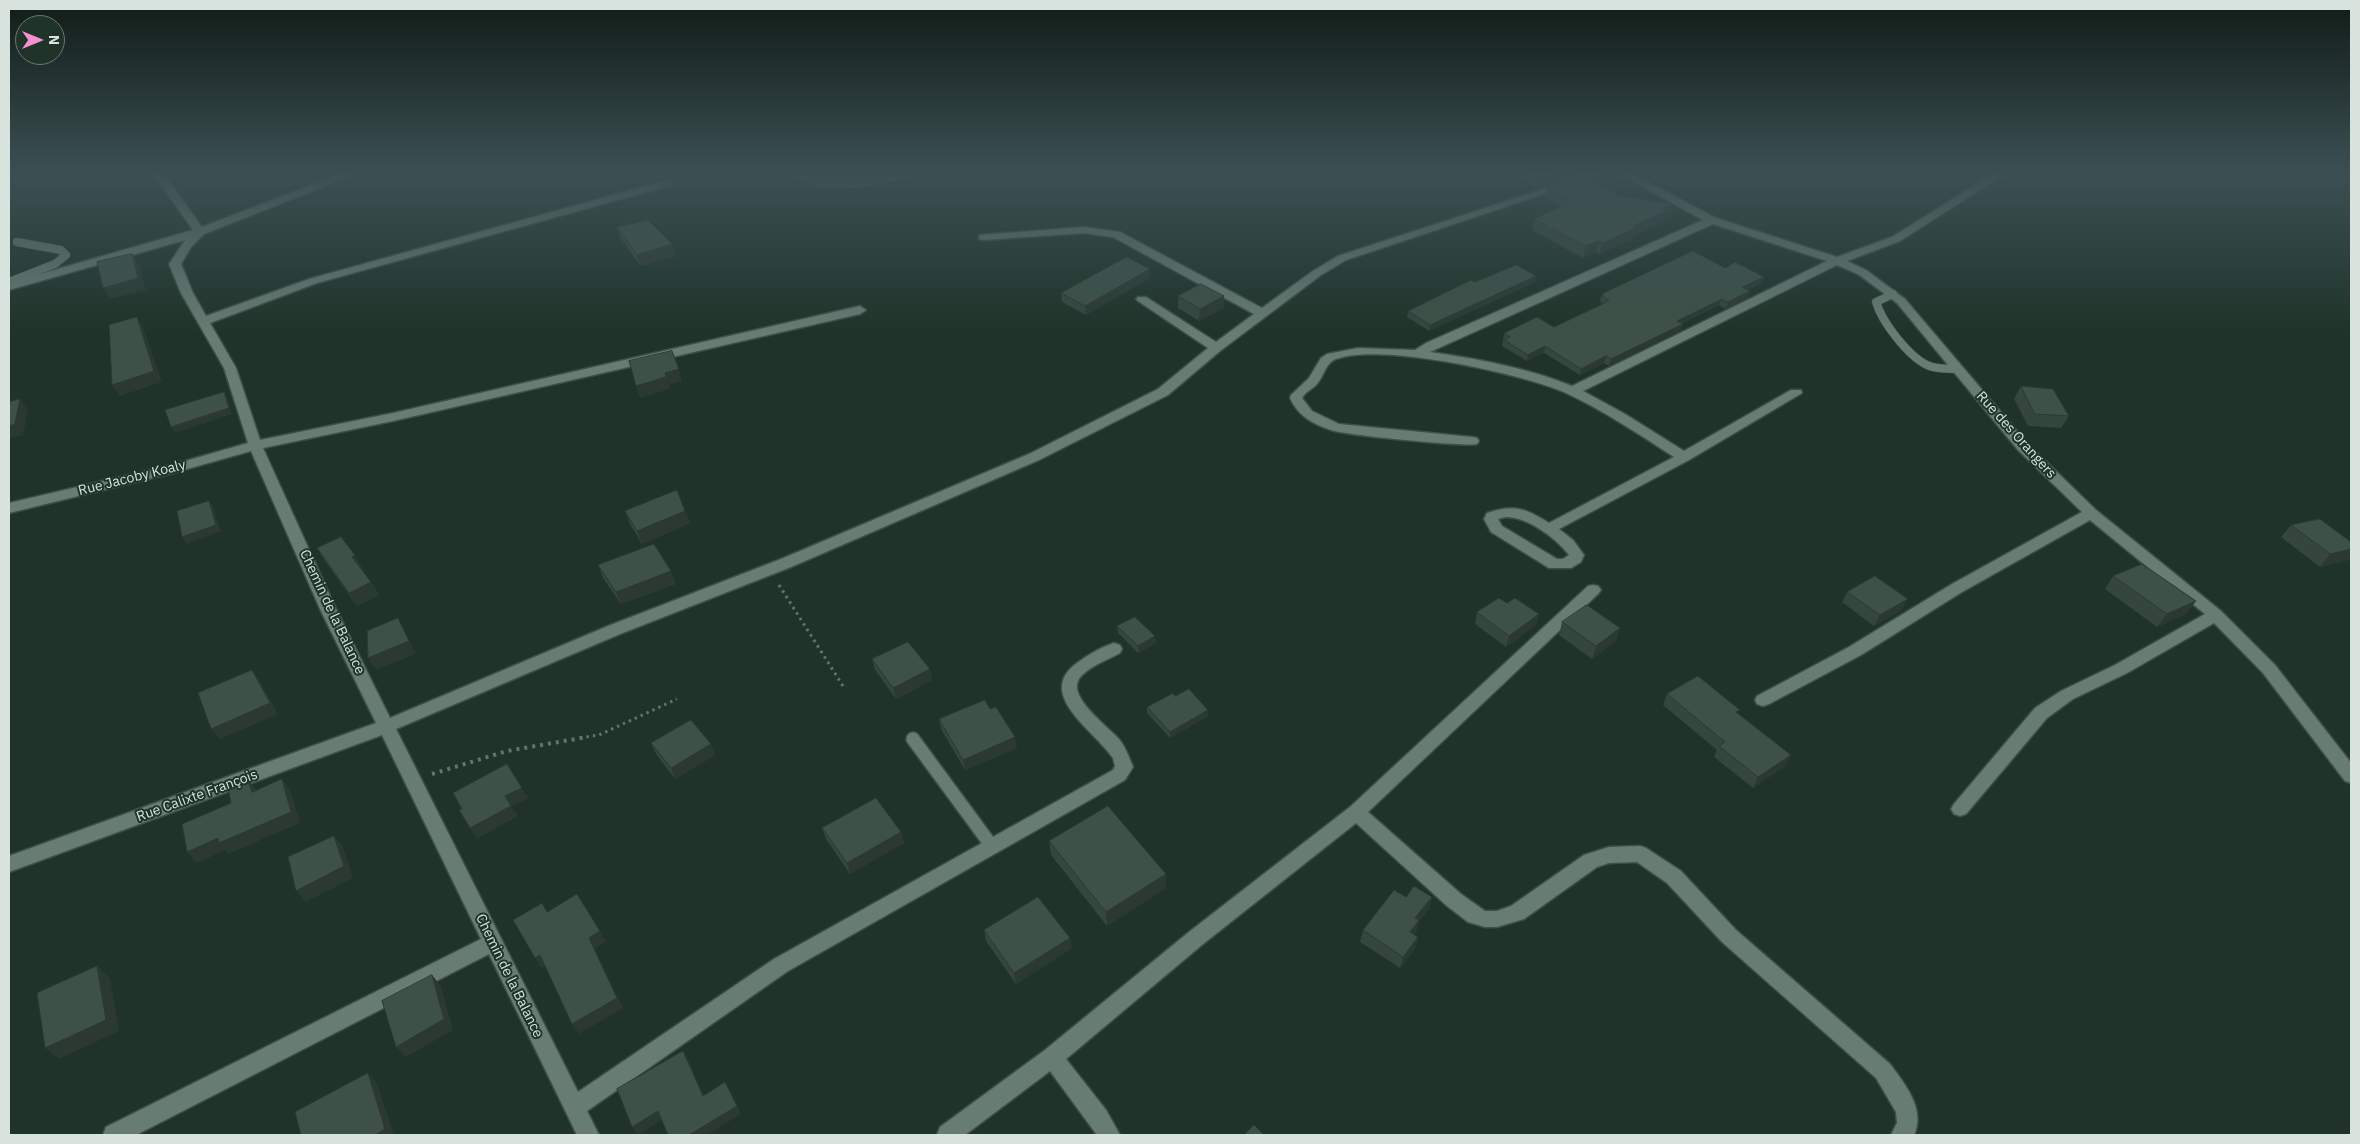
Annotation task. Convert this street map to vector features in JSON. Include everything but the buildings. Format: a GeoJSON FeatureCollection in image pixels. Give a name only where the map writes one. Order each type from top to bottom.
{"type":"FeatureCollection","features":[{"type":"Feature","properties":{"kind":"street"},"geometry":{"type":"LineString","coordinates":[[9,288],[200,232],[197,228]]}},
{"type":"Feature","properties":{"kind":"street","name":"Chemin de la Balance"},"geometry":{"type":"LineString","coordinates":[[208,228],[200,232],[186,245],[175,264],[187,293],[230,368],[255,445],[328,609],[588,1135]]}},
{"type":"Feature","properties":{"kind":"street"},"geometry":{"type":"LineString","coordinates":[[203,321],[312,281],[503,228]]}},
{"type":"Feature","properties":{"kind":"street","name":"Rue Calixte François"},"geometry":{"type":"LineString","coordinates":[[9,864],[385,727],[614,630],[769,569],[1034,457],[1163,392],[1216,348],[1317,273],[1342,258],[1433,228]]}},
{"type":"Feature","properties":{"kind":"street"},"geometry":{"type":"LineString","coordinates":[[1420,353],[1430,346],[1693,228]]}},
{"type":"Feature","properties":{"kind":"street","name":"Rue des Orangers"},"geometry":{"type":"LineString","coordinates":[[1738,228],[1837,261],[1862,272],[1901,301],[2023,447],[2092,512],[2216,615],[2269,669],[2351,776]]}},
{"type":"Feature","properties":{"kind":"street"},"geometry":{"type":"LineString","coordinates":[[1573,390],[1837,261],[1896,239],[1913,228]]}},
{"type":"Feature","properties":{"kind":"street"},"geometry":{"type":"LineString","coordinates":[[983,237],[1084,230],[1116,234],[1263,314]]}},
{"type":"Feature","properties":{"kind":"street"},"geometry":{"type":"LineString","coordinates":[[1142,299],[1216,348]]}},
{"type":"Feature","properties":{"kind":"street","name":"Rue Jacoby Koaly"},"geometry":{"type":"LineString","coordinates":[[9,508],[173,469],[255,445],[393,417],[860,310]]}},
{"type":"Feature","properties":{"kind":"street"},"geometry":{"type":"LineString","coordinates":[[1472,441],[1337,428],[1318,421],[1298,404],[1296,398],[1298,393],[1311,383],[1326,359],[1334,355],[1376,351],[1420,353],[1553,383],[1573,390],[1684,457]]}},
{"type":"Feature","properties":{"kind":"street"},"geometry":{"type":"LineString","coordinates":[[1548,529],[1684,457],[1796,393]]}},
{"type":"Feature","properties":{"kind":"street"},"geometry":{"type":"LineString","coordinates":[[1513,512],[1548,529],[1576,552],[1574,561],[1562,565],[1554,564],[1496,529],[1491,519],[1498,513],[1513,512]]}},
{"type":"Feature","properties":{"kind":"street"},"geometry":{"type":"LineString","coordinates":[[1763,700],[1855,651],[1957,588],[2092,512]]}},
{"type":"Feature","properties":{"kind":"street"},"geometry":{"type":"LineString","coordinates":[[948,1135],[1052,1057],[1196,938],[1356,812],[1593,590]]}},
{"type":"Feature","properties":{"kind":"street"},"geometry":{"type":"LineString","coordinates":[[1960,810],[2041,713],[2067,695],[2121,669],[2216,615]]}},
{"type":"Feature","properties":{"kind":"street"},"geometry":{"type":"LineString","coordinates":[[574,1107],[781,965],[991,845],[1119,775],[1124,768],[1120,752],[1076,706],[1068,691],[1070,681],[1080,670],[1114,650]]}},
{"type":"Feature","properties":{"kind":"street"},"geometry":{"type":"LineString","coordinates":[[1356,812],[1454,900],[1475,916],[1485,919],[1498,919],[1517,913],[1591,861],[1610,855],[1640,854],[1674,877],[1729,936],[1883,1071],[1896,1088],[1905,1109],[1908,1124],[1902,1135]]}},
{"type":"Feature","properties":{"kind":"street"},"geometry":{"type":"LineString","coordinates":[[114,1135],[492,943]]}},
{"type":"Feature","properties":{"kind":"street"},"geometry":{"type":"LineString","coordinates":[[1052,1057],[1109,1135]]}},
{"type":"Feature","properties":{"kind":"lane"},"geometry":{"type":"LineString","coordinates":[[9,282],[55,264],[66,255],[61,250],[18,242]]}},
{"type":"Feature","properties":{"kind":"lane"},"geometry":{"type":"LineString","coordinates":[[1893,294],[1880,299],[1876,305],[1883,318],[1918,358],[1933,366],[1958,368]]}},
{"type":"Feature","properties":{"kind":"lane"},"geometry":{"type":"LineString","coordinates":[[914,739],[991,845]]}},
{"type":"Feature","properties":{"kind":"path"},"geometry":{"type":"LineString","coordinates":[[769,569],[843,686]]}},
{"type":"Feature","properties":{"kind":"path"},"geometry":{"type":"LineString","coordinates":[[413,783],[445,768],[507,751],[599,734],[677,699]]}}]}
